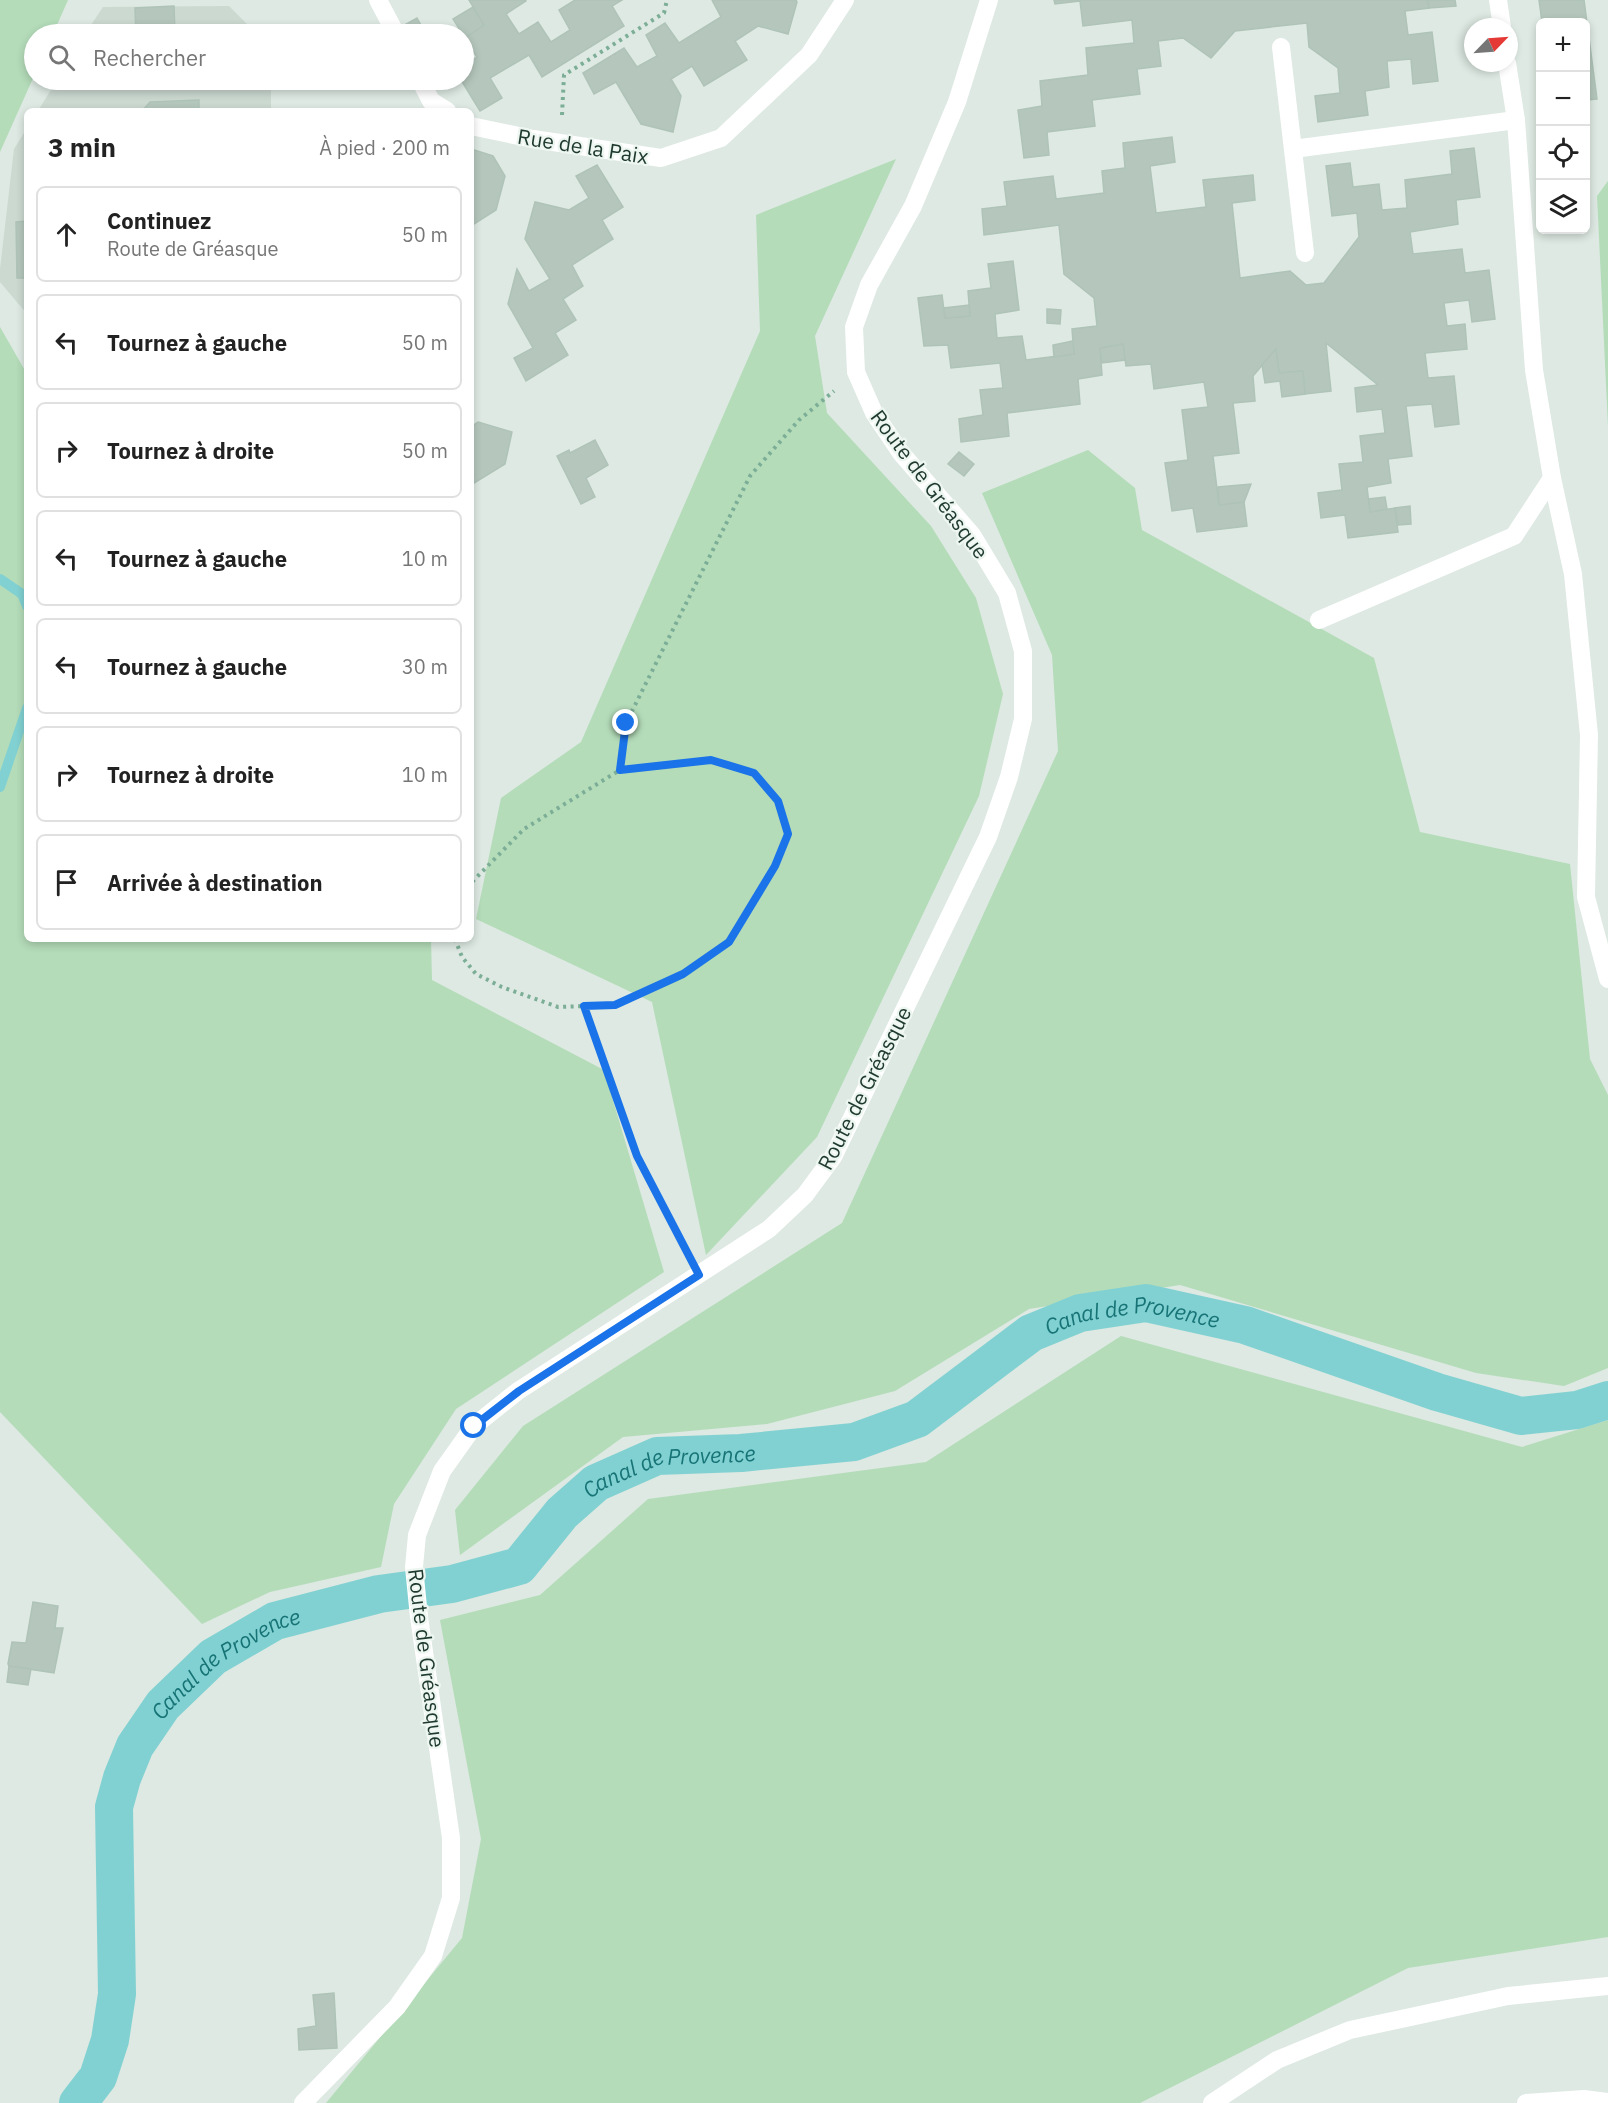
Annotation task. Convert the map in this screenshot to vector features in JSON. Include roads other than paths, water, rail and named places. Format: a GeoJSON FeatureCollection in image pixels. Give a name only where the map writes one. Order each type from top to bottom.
{"type":"FeatureCollection","features":[{"type":"Feature","properties":{"kind":"street"},"geometry":{"type":"LineString","coordinates":[[378,0],[391,24]]}},
{"type":"Feature","properties":{"kind":"street","name":"Rue de la Paix"},"geometry":{"type":"LineString","coordinates":[[474,127],[533,139],[661,158],[721,138],[809,55],[845,0]]}},
{"type":"Feature","properties":{"kind":"street","name":"Route de Gréasque"},"geometry":{"type":"LineString","coordinates":[[303,2103],[397,2007],[433,1956],[451,1898],[451,1838],[419,1617],[414,1567],[417,1535],[442,1471],[474,1426],[519,1391],[769,1229],[805,1195],[833,1157],[988,837],[1010,777],[1023,719],[1023,651],[1007,593],[972,535],[902,453],[874,413],[856,372],[854,327],[869,285],[913,206],[957,102],[989,0]]}},
{"type":"Feature","properties":{"kind":"street"},"geometry":{"type":"LineString","coordinates":[[1498,0],[1501,18]]}},
{"type":"Feature","properties":{"kind":"street"},"geometry":{"type":"LineString","coordinates":[[1281,47],[1305,253]]}},
{"type":"Feature","properties":{"kind":"street"},"geometry":{"type":"LineString","coordinates":[[1509,72],[1516,120],[1534,370],[1552,478],[1573,574],[1589,735],[1586,897],[1608,979]]}},
{"type":"Feature","properties":{"kind":"street"},"geometry":{"type":"LineString","coordinates":[[426,90],[432,101],[442,108]]}},
{"type":"Feature","properties":{"kind":"street"},"geometry":{"type":"LineString","coordinates":[[1293,149],[1516,120]]}},
{"type":"Feature","properties":{"kind":"street"},"geometry":{"type":"LineString","coordinates":[[1318,620],[1514,536],[1552,478]]}},
{"type":"Feature","properties":{"kind":"street"},"geometry":{"type":"LineString","coordinates":[[1212,2103],[1277,2060],[1350,2030],[1508,1996],[1608,1986]]}},
{"type":"Feature","properties":{"kind":"street"},"geometry":{"type":"LineString","coordinates":[[1526,2103],[1584,2099],[1608,2102]]}},
{"type":"Feature","properties":{"kind":"waterway"},"geometry":{"type":"LineString","coordinates":[[0,579],[22,594],[24,599]]}},
{"type":"Feature","properties":{"kind":"waterway"},"geometry":{"type":"LineString","coordinates":[[0,787],[24,717]]}},
{"type":"Feature","properties":{"kind":"waterway","name":"Canal de Provence"},"geometry":{"type":"LineString","coordinates":[[78,2103],[98,2077],[110,2040],[117,1994],[114,1807],[122,1778],[135,1746],[163,1705],[213,1657],[275,1621],[379,1594],[452,1584],[519,1566],[562,1513],[596,1483],[657,1456],[741,1453],[854,1442],[917,1419],[1031,1333],[1080,1313],[1146,1303],[1245,1325],[1437,1392],[1521,1416],[1577,1410],[1608,1400]]}}]}
